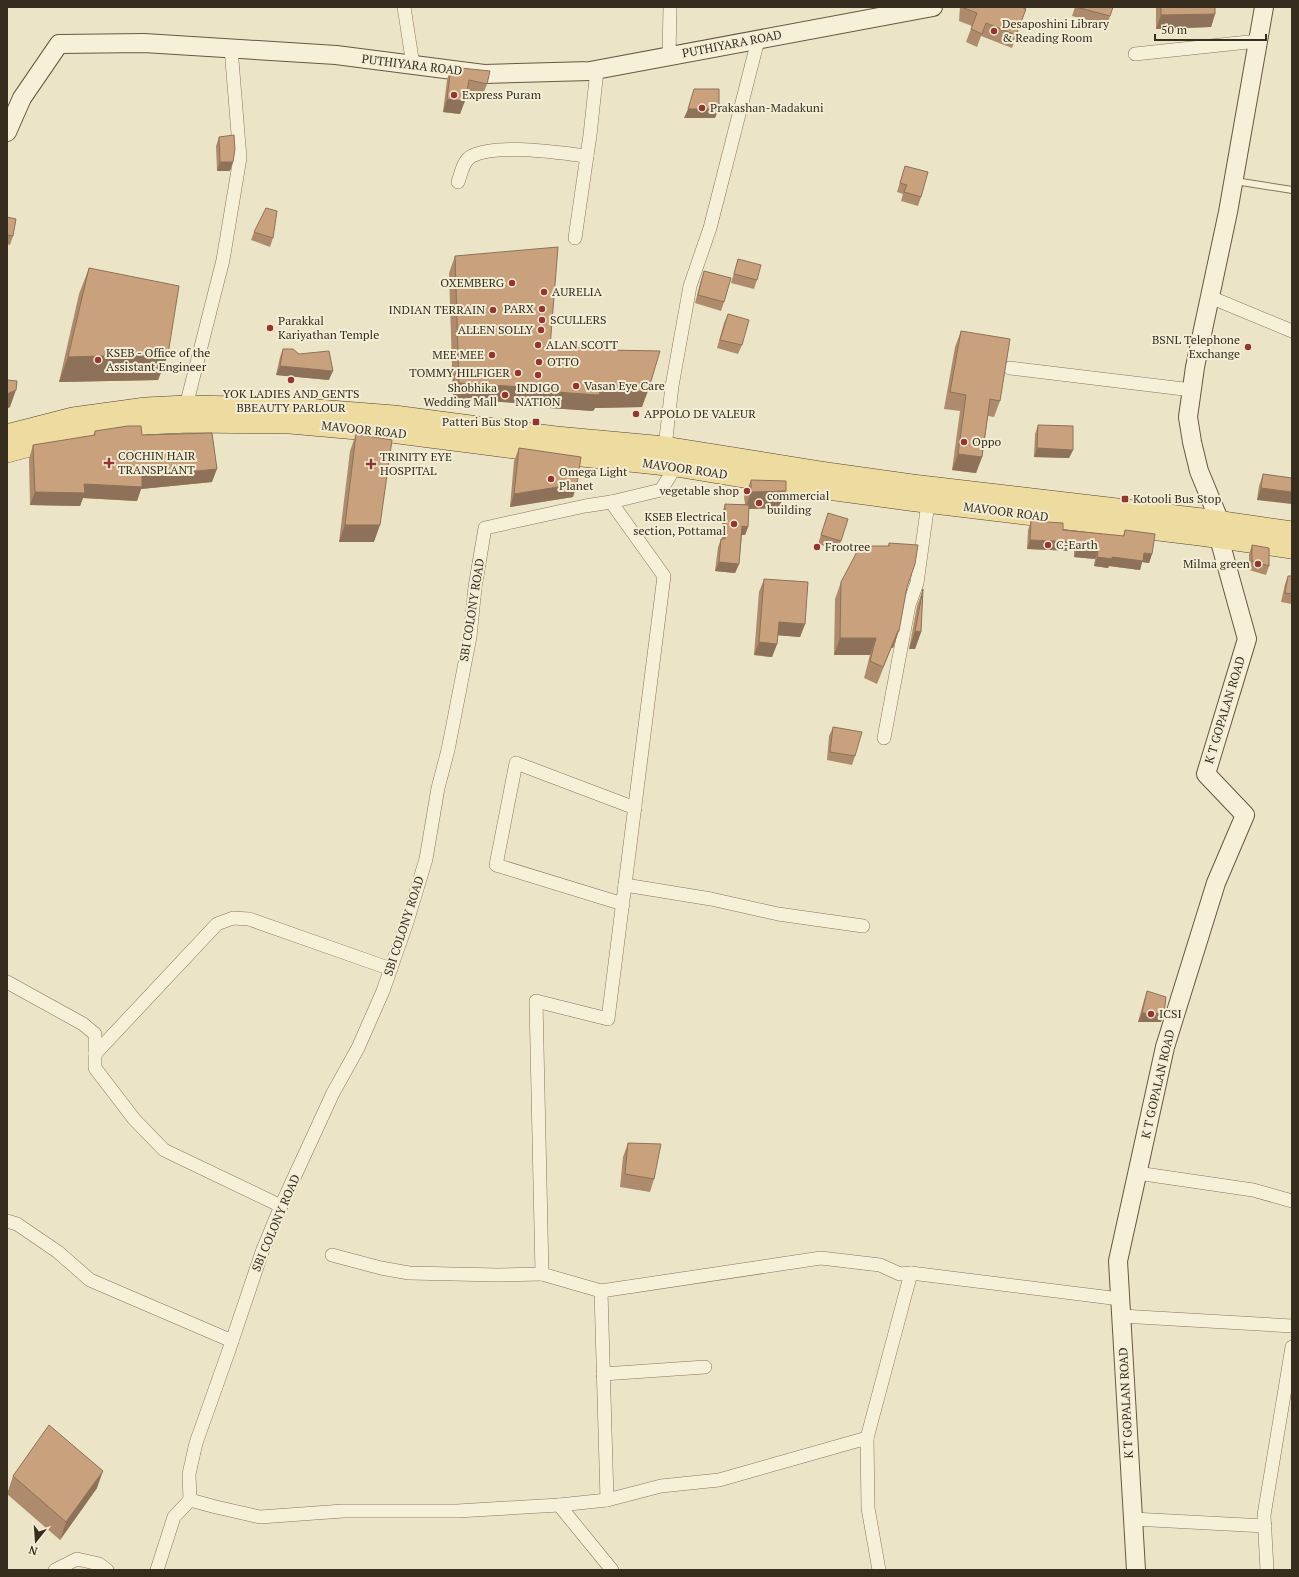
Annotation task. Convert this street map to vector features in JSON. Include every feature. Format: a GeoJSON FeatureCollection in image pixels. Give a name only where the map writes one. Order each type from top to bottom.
{"type":"FeatureCollection","features":[{"type":"Feature","properties":{"kind":"main road","name":"MAVOOR ROAD"},"geometry":{"type":"LineString","coordinates":[[7,435],[73,418],[146,408],[186,406],[284,407],[394,416],[556,438],[665,447],[896,483],[1228,529],[1292,548]]}},
{"type":"Feature","properties":{"kind":"main road","name":"MAVOOR ROAD"},"geometry":{"type":"LineString","coordinates":[[7,452],[74,434],[146,424],[246,422],[290,423],[391,432],[554,453],[676,466],[761,480],[928,502],[1228,529],[1292,532]]}},
{"type":"Feature","properties":{"kind":"street"},"geometry":{"type":"LineString","coordinates":[[404,7],[413,65]]}},
{"type":"Feature","properties":{"kind":"street"},"geometry":{"type":"LineString","coordinates":[[669,56],[670,7]]}},
{"type":"Feature","properties":{"kind":"street","name":"PUTHIYARA ROAD"},"geometry":{"type":"LineString","coordinates":[[7,131],[22,98],[59,44],[144,43],[336,55],[484,74],[597,70],[933,7]]}},
{"type":"Feature","properties":{"kind":"street"},"geometry":{"type":"LineString","coordinates":[[1228,529],[1199,470],[1188,417],[1195,367],[1234,181],[1264,7]]}},
{"type":"Feature","properties":{"kind":"street"},"geometry":{"type":"LineString","coordinates":[[676,466],[665,447],[672,386],[690,286],[710,228],[758,40]]}},
{"type":"Feature","properties":{"kind":"street"},"geometry":{"type":"LineString","coordinates":[[1135,54],[1258,41]]}},
{"type":"Feature","properties":{"kind":"street"},"geometry":{"type":"LineString","coordinates":[[186,406],[223,260],[240,158],[231,48]]}},
{"type":"Feature","properties":{"kind":"street"},"geometry":{"type":"LineString","coordinates":[[575,238],[587,156],[597,70]]}},
{"type":"Feature","properties":{"kind":"street"},"geometry":{"type":"LineString","coordinates":[[458,182],[464,163],[472,156],[487,152],[516,150],[587,156]]}},
{"type":"Feature","properties":{"kind":"street"},"geometry":{"type":"LineString","coordinates":[[1210,297],[1292,331]]}},
{"type":"Feature","properties":{"kind":"street"},"geometry":{"type":"LineString","coordinates":[[1010,368],[1192,390]]}},
{"type":"Feature","properties":{"kind":"street","name":"SBI COLONY ROAD"},"geometry":{"type":"LineString","coordinates":[[190,1500],[189,1474],[196,1443],[262,1252],[281,1206],[333,1093],[358,1048],[383,991],[407,922],[426,859],[438,788],[448,750],[470,636],[475,587],[485,528],[661,490],[676,466]]}},
{"type":"Feature","properties":{"kind":"street"},"geometry":{"type":"LineString","coordinates":[[542,1274],[536,1001],[608,1019],[664,576],[611,502]]}},
{"type":"Feature","properties":{"kind":"street"},"geometry":{"type":"LineString","coordinates":[[884,738],[909,605],[916,583],[928,502]]}},
{"type":"Feature","properties":{"kind":"street","name":"K T GOPALAN ROAD"},"geometry":{"type":"LineString","coordinates":[[1136,1570],[1118,1261],[1165,1047],[1216,883],[1245,815],[1206,774],[1247,639],[1228,529]]}},
{"type":"Feature","properties":{"kind":"street"},"geometry":{"type":"LineString","coordinates":[[622,904],[496,865],[516,763],[635,808]]}},
{"type":"Feature","properties":{"kind":"street"},"geometry":{"type":"LineString","coordinates":[[625,885],[711,900],[778,914],[863,926]]}},
{"type":"Feature","properties":{"kind":"street"},"geometry":{"type":"LineString","coordinates":[[95,1054],[217,924],[233,918],[249,919],[391,969]]}},
{"type":"Feature","properties":{"kind":"street"},"geometry":{"type":"LineString","coordinates":[[7,982],[83,1024],[95,1034],[95,1068],[134,1120],[164,1150],[281,1206]]}},
{"type":"Feature","properties":{"kind":"street"},"geometry":{"type":"LineString","coordinates":[[1137,1173],[1253,1190],[1292,1201]]}},
{"type":"Feature","properties":{"kind":"street"},"geometry":{"type":"LineString","coordinates":[[7,1220],[17,1224],[58,1252],[90,1280],[232,1341]]}},
{"type":"Feature","properties":{"kind":"street"},"geometry":{"type":"LineString","coordinates":[[332,1255],[381,1268],[409,1273],[498,1275],[542,1274],[602,1291],[821,1258],[880,1265],[900,1274],[911,1273],[1121,1308],[1292,1326]]}},
{"type":"Feature","properties":{"kind":"street"},"geometry":{"type":"LineString","coordinates":[[879,1570],[868,1508],[867,1438],[911,1273]]}},
{"type":"Feature","properties":{"kind":"street"},"geometry":{"type":"LineString","coordinates":[[602,1291],[607,1500]]}},
{"type":"Feature","properties":{"kind":"street"},"geometry":{"type":"LineString","coordinates":[[1267,1570],[1264,1515],[1292,1348]]}},
{"type":"Feature","properties":{"kind":"street"},"geometry":{"type":"LineString","coordinates":[[604,1374],[704,1367]]}},
{"type":"Feature","properties":{"kind":"street"},"geometry":{"type":"LineString","coordinates":[[157,1570],[174,1517],[190,1500],[260,1516],[343,1511],[457,1511],[559,1505],[607,1500],[661,1486],[719,1480],[867,1438]]}},
{"type":"Feature","properties":{"kind":"street"},"geometry":{"type":"LineString","coordinates":[[559,1505],[612,1570]]}},
{"type":"Feature","properties":{"kind":"street"},"geometry":{"type":"LineString","coordinates":[[1133,1519],[1265,1526]]}},
{"type":"Feature","properties":{"kind":"street"},"geometry":{"type":"LineString","coordinates":[[55,1570],[76,1559],[99,1564],[108,1570]]}},
{"type":"Feature","properties":{"kind":"lane"},"geometry":{"type":"LineString","coordinates":[[1234,181],[1292,190]]}},
{"type":"Feature","properties":{"kind":"building"},"geometry":{"type":"Polygon","coordinates":[[[964,7],[1021,7],[1026,9],[1016,35],[986,23],[982,34],[971,29],[977,13],[964,7]]]}},
{"type":"Feature","properties":{"kind":"building"},"geometry":{"type":"Polygon","coordinates":[[[1076,7],[1113,7],[1110,16],[1076,7]]]}},
{"type":"Feature","properties":{"kind":"building"},"geometry":{"type":"Polygon","coordinates":[[[1161,7],[1215,7],[1215,14],[1161,15],[1161,7]]]}},
{"type":"Feature","properties":{"kind":"building"},"geometry":{"type":"Polygon","coordinates":[[[451,67],[490,71],[487,84],[469,80],[465,101],[447,99],[451,67]]]}},
{"type":"Feature","properties":{"kind":"building"},"geometry":{"type":"Polygon","coordinates":[[[694,89],[719,89],[719,109],[688,109],[694,89]]]}},
{"type":"Feature","properties":{"kind":"building"},"geometry":{"type":"Polygon","coordinates":[[[234,135],[235,149],[233,162],[220,162],[219,137],[234,135]]]}},
{"type":"Feature","properties":{"kind":"building"},"geometry":{"type":"Polygon","coordinates":[[[905,166],[928,172],[921,197],[904,192],[907,185],[900,183],[905,166]]]}},
{"type":"Feature","properties":{"kind":"building"},"geometry":{"type":"Polygon","coordinates":[[[266,208],[277,211],[273,238],[254,232],[266,208]]]}},
{"type":"Feature","properties":{"kind":"building"},"geometry":{"type":"Polygon","coordinates":[[[7,217],[16,219],[13,236],[7,235],[7,217]]]}},
{"type":"Feature","properties":{"kind":"building"},"geometry":{"type":"Polygon","coordinates":[[[558,247],[550,347],[660,351],[648,391],[600,391],[599,395],[556,392],[556,389],[459,383],[455,256],[558,247]]]}},
{"type":"Feature","properties":{"kind":"building"},"geometry":{"type":"Polygon","coordinates":[[[738,259],[761,265],[757,280],[734,274],[738,259]]]}},
{"type":"Feature","properties":{"kind":"building"},"geometry":{"type":"Polygon","coordinates":[[[89,268],[179,286],[168,354],[68,357],[89,268]]]}},
{"type":"Feature","properties":{"kind":"building"},"geometry":{"type":"Polygon","coordinates":[[[704,271],[731,278],[724,302],[698,295],[704,271]]]}},
{"type":"Feature","properties":{"kind":"building"},"geometry":{"type":"Polygon","coordinates":[[[728,314],[749,320],[742,345],[720,340],[728,314]]]}},
{"type":"Feature","properties":{"kind":"building"},"geometry":{"type":"Polygon","coordinates":[[[961,331],[1010,339],[1000,401],[990,399],[982,457],[958,454],[966,395],[950,392],[961,331]]]}},
{"type":"Feature","properties":{"kind":"building"},"geometry":{"type":"Polygon","coordinates":[[[283,349],[293,349],[299,354],[329,351],[333,371],[280,366],[283,349]]]}},
{"type":"Feature","properties":{"kind":"building"},"geometry":{"type":"Polygon","coordinates":[[[7,380],[17,381],[16,390],[7,394],[7,380]]]}},
{"type":"Feature","properties":{"kind":"building"},"geometry":{"type":"Polygon","coordinates":[[[1038,425],[1073,426],[1073,450],[1037,448],[1038,425]]]}},
{"type":"Feature","properties":{"kind":"building"},"geometry":{"type":"Polygon","coordinates":[[[128,426],[141,426],[142,435],[212,433],[217,469],[142,476],[142,487],[84,484],[85,493],[35,492],[33,445],[95,435],[95,431],[128,426]]]}},
{"type":"Feature","properties":{"kind":"building"},"geometry":{"type":"Polygon","coordinates":[[[356,434],[392,440],[380,525],[345,525],[356,434]]]}},
{"type":"Feature","properties":{"kind":"building"},"geometry":{"type":"Polygon","coordinates":[[[519,448],[581,457],[577,484],[514,494],[519,448]]]}},
{"type":"Feature","properties":{"kind":"building"},"geometry":{"type":"Polygon","coordinates":[[[1263,474],[1292,478],[1292,492],[1261,488],[1263,474]]]}},
{"type":"Feature","properties":{"kind":"building"},"geometry":{"type":"Polygon","coordinates":[[[751,480],[786,481],[786,491],[751,492],[751,480]]]}},
{"type":"Feature","properties":{"kind":"building"},"geometry":{"type":"Polygon","coordinates":[[[725,504],[749,505],[748,527],[742,526],[739,564],[719,562],[721,539],[725,539],[725,504]]]}},
{"type":"Feature","properties":{"kind":"building"},"geometry":{"type":"Polygon","coordinates":[[[828,513],[848,519],[841,541],[821,535],[828,513]]]}},
{"type":"Feature","properties":{"kind":"building"},"geometry":{"type":"Polygon","coordinates":[[[1031,521],[1063,523],[1063,530],[1124,536],[1125,530],[1155,534],[1152,554],[1144,553],[1143,561],[1112,557],[1112,559],[1097,557],[1098,551],[1077,549],[1078,542],[1030,540],[1031,521]]]}},
{"type":"Feature","properties":{"kind":"building"},"geometry":{"type":"Polygon","coordinates":[[[889,543],[918,545],[915,564],[907,587],[899,631],[883,667],[870,661],[876,638],[840,638],[841,582],[860,546],[889,546],[889,543]]]}},
{"type":"Feature","properties":{"kind":"building"},"geometry":{"type":"Polygon","coordinates":[[[1252,545],[1269,548],[1269,566],[1252,561],[1252,545]]]}},
{"type":"Feature","properties":{"kind":"building"},"geometry":{"type":"Polygon","coordinates":[[[1288,576],[1292,576],[1292,594],[1285,593],[1288,576]]]}},
{"type":"Feature","properties":{"kind":"building"},"geometry":{"type":"Polygon","coordinates":[[[764,579],[808,582],[805,624],[779,622],[777,644],[759,642],[764,579]]]}},
{"type":"Feature","properties":{"kind":"building"},"geometry":{"type":"Polygon","coordinates":[[[923,589],[921,632],[915,631],[923,589]]]}},
{"type":"Feature","properties":{"kind":"building"},"geometry":{"type":"Polygon","coordinates":[[[833,727],[862,732],[855,756],[830,752],[833,727]]]}},
{"type":"Feature","properties":{"kind":"building"},"geometry":{"type":"Polygon","coordinates":[[[1147,991],[1166,997],[1164,1014],[1142,1013],[1147,991]]]}},
{"type":"Feature","properties":{"kind":"building"},"geometry":{"type":"Polygon","coordinates":[[[628,1143],[661,1144],[654,1179],[625,1174],[628,1143]]]}},
{"type":"Feature","properties":{"kind":"building"},"geometry":{"type":"Polygon","coordinates":[[[49,1425],[103,1471],[66,1522],[13,1476],[49,1425]]]}},
{"type":"Feature","properties":{"kind":"place","name":"Desaposhini Library & Reading Room"},"geometry":{"type":"Point","coordinates":[994,31]}},
{"type":"Feature","properties":{"kind":"place","name":"Express Puram"},"geometry":{"type":"Point","coordinates":[454,95]}},
{"type":"Feature","properties":{"kind":"place","name":"Prakashan-Madakuni"},"geometry":{"type":"Point","coordinates":[702,108]}},
{"type":"Feature","properties":{"kind":"place","name":"OXEMBERG"},"geometry":{"type":"Point","coordinates":[512,283]}},
{"type":"Feature","properties":{"kind":"place","name":"AURELIA"},"geometry":{"type":"Point","coordinates":[544,292]}},
{"type":"Feature","properties":{"kind":"place","name":"PARX"},"geometry":{"type":"Point","coordinates":[542,309]}},
{"type":"Feature","properties":{"kind":"place","name":"INDIAN TERRAIN"},"geometry":{"type":"Point","coordinates":[493,310]}},
{"type":"Feature","properties":{"kind":"place","name":"SCULLERS"},"geometry":{"type":"Point","coordinates":[542,320]}},
{"type":"Feature","properties":{"kind":"place","name":"Parakkal Kariyathan Temple"},"geometry":{"type":"Point","coordinates":[270,328]}},
{"type":"Feature","properties":{"kind":"place","name":"ALLEN SOLLY"},"geometry":{"type":"Point","coordinates":[541,330]}},
{"type":"Feature","properties":{"kind":"place","name":"ALAN SCOTT"},"geometry":{"type":"Point","coordinates":[538,345]}},
{"type":"Feature","properties":{"kind":"place","name":"BSNL Telephone Exchange"},"geometry":{"type":"Point","coordinates":[1248,347]}},
{"type":"Feature","properties":{"kind":"place","name":"MEE MEE"},"geometry":{"type":"Point","coordinates":[492,355]}},
{"type":"Feature","properties":{"kind":"place","name":"KSEB - Office of the Assistant Engineer"},"geometry":{"type":"Point","coordinates":[98,360]}},
{"type":"Feature","properties":{"kind":"place","name":"OTTO"},"geometry":{"type":"Point","coordinates":[539,362]}},
{"type":"Feature","properties":{"kind":"place","name":"TOMMY HILFIGER"},"geometry":{"type":"Point","coordinates":[518,373]}},
{"type":"Feature","properties":{"kind":"place","name":"INDIGO NATION"},"geometry":{"type":"Point","coordinates":[538,375]}},
{"type":"Feature","properties":{"kind":"place","name":"YOK LADIES AND GENTS BBEAUTY PARLOUR"},"geometry":{"type":"Point","coordinates":[291,380]}},
{"type":"Feature","properties":{"kind":"place","name":"Vasan Eye Care"},"geometry":{"type":"Point","coordinates":[576,386]}},
{"type":"Feature","properties":{"kind":"place","name":"Shobhika Wedding Mall"},"geometry":{"type":"Point","coordinates":[505,395]}},
{"type":"Feature","properties":{"kind":"place","name":"APPOLO DE VALEUR"},"geometry":{"type":"Point","coordinates":[636,414]}},
{"type":"Feature","properties":{"kind":"place","name":"Patteri Bus Stop"},"geometry":{"type":"Point","coordinates":[536,422]}},
{"type":"Feature","properties":{"kind":"place","name":"Oppo"},"geometry":{"type":"Point","coordinates":[964,442]}},
{"type":"Feature","properties":{"kind":"place","name":"COCHIN HAIR TRANSPLANT"},"geometry":{"type":"Point","coordinates":[109,463]}},
{"type":"Feature","properties":{"kind":"place","name":"TRINITY EYE HOSPITAL"},"geometry":{"type":"Point","coordinates":[371,464]}},
{"type":"Feature","properties":{"kind":"place","name":"Omega Light Planet"},"geometry":{"type":"Point","coordinates":[551,479]}},
{"type":"Feature","properties":{"kind":"place","name":"vegetable shop"},"geometry":{"type":"Point","coordinates":[747,491]}},
{"type":"Feature","properties":{"kind":"place","name":"Kotooli Bus Stop"},"geometry":{"type":"Point","coordinates":[1125,499]}},
{"type":"Feature","properties":{"kind":"place","name":"commercial building"},"geometry":{"type":"Point","coordinates":[759,503]}},
{"type":"Feature","properties":{"kind":"place","name":"KSEB Electrical section, Pottamal"},"geometry":{"type":"Point","coordinates":[734,524]}},
{"type":"Feature","properties":{"kind":"place","name":"C-Earth"},"geometry":{"type":"Point","coordinates":[1048,545]}},
{"type":"Feature","properties":{"kind":"place","name":"Frootree"},"geometry":{"type":"Point","coordinates":[817,547]}},
{"type":"Feature","properties":{"kind":"place","name":"Milma green"},"geometry":{"type":"Point","coordinates":[1258,564]}},
{"type":"Feature","properties":{"kind":"place","name":"ICSI"},"geometry":{"type":"Point","coordinates":[1151,1014]}}]}
